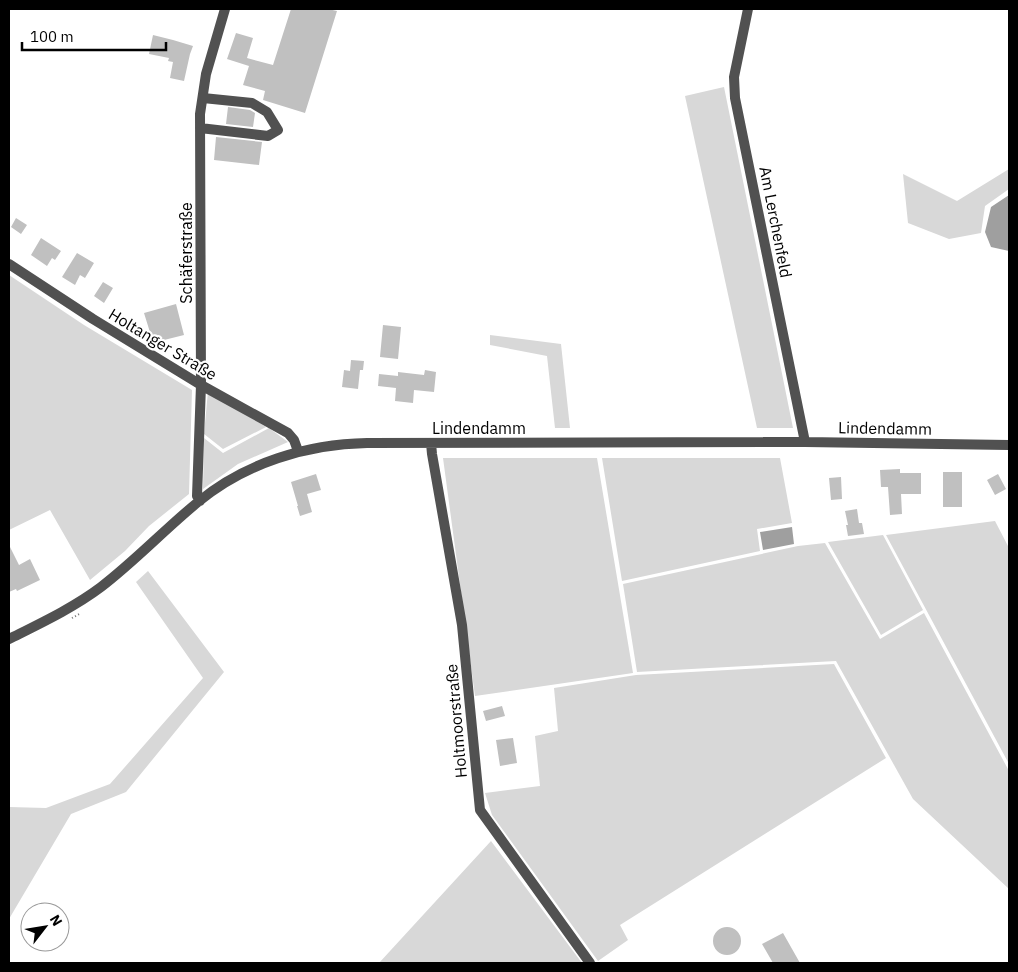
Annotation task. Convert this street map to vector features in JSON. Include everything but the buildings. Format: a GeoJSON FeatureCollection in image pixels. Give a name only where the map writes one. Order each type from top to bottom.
{"type":"FeatureCollection","features":[{"type":"Feature","properties":{"kind":"street","name":"Schäferstraße"},"geometry":{"type":"LineString","coordinates":[[200,500],[197,496],[201,385],[200,114],[206,74],[225,9]]}},
{"type":"Feature","properties":{"kind":"street","name":"Am Lerchenfeld"},"geometry":{"type":"LineString","coordinates":[[748,9],[734,77],[735,98],[805,442]]}},
{"type":"Feature","properties":{"kind":"street"},"geometry":{"type":"LineString","coordinates":[[200,128],[268,136],[278,130],[267,112],[252,103],[202,98]]}},
{"type":"Feature","properties":{"kind":"street","name":"Holtanger Straße"},"geometry":{"type":"LineString","coordinates":[[9,264],[93,319],[201,385],[288,433],[294,440],[298,451]]}},
{"type":"Feature","properties":{"kind":"street","name":"Lindendamm"},"geometry":{"type":"LineString","coordinates":[[9,639],[50,619],[101,587],[200,500],[229,481],[264,463],[298,451],[354,443],[805,442],[1009,445]]}},
{"type":"Feature","properties":{"kind":"street","name":"Holtmoorstraße"},"geometry":{"type":"LineString","coordinates":[[431,443],[462,625],[480,810],[590,963]]}},
{"type":"Feature","properties":{"kind":"shaded area"},"geometry":{"type":"Polygon","coordinates":[[[724,87],[793,428],[757,428],[685,96],[724,87]]]}},
{"type":"Feature","properties":{"kind":"shaded area"},"geometry":{"type":"Polygon","coordinates":[[[1009,169],[1009,189],[985,206],[981,233],[949,239],[908,223],[903,174],[957,201],[1009,169]]]}},
{"type":"Feature","properties":{"kind":"shaded area"},"geometry":{"type":"Polygon","coordinates":[[[1009,195],[1009,251],[991,247],[985,232],[991,207],[1009,195]]]}},
{"type":"Feature","properties":{"kind":"shaded area"},"geometry":{"type":"Polygon","coordinates":[[[9,275],[84,325],[192,390],[189,494],[149,526],[125,551],[90,580],[50,510],[9,530],[9,275]]]}},
{"type":"Feature","properties":{"kind":"shaded area"},"geometry":{"type":"Polygon","coordinates":[[[490,335],[561,344],[570,428],[555,428],[547,356],[490,345],[490,335]]]}},
{"type":"Feature","properties":{"kind":"shaded area"},"geometry":{"type":"Polygon","coordinates":[[[208,391],[266,427],[223,449],[204,434],[208,391]]]}},
{"type":"Feature","properties":{"kind":"shaded area"},"geometry":{"type":"Polygon","coordinates":[[[269,428],[288,442],[238,464],[203,489],[204,438],[223,453],[269,428]]]}},
{"type":"Feature","properties":{"kind":"shaded area"},"geometry":{"type":"Polygon","coordinates":[[[443,458],[597,458],[633,673],[475,696],[443,458]]]}},
{"type":"Feature","properties":{"kind":"shaded area"},"geometry":{"type":"Polygon","coordinates":[[[602,458],[780,458],[792,523],[757,529],[760,551],[622,581],[602,458]]]}},
{"type":"Feature","properties":{"kind":"shaded area"},"geometry":{"type":"Polygon","coordinates":[[[995,521],[1009,548],[1009,764],[886,535],[995,521]]]}},
{"type":"Feature","properties":{"kind":"shaded area"},"geometry":{"type":"Polygon","coordinates":[[[792,527],[794,544],[763,550],[760,532],[792,527]]]}},
{"type":"Feature","properties":{"kind":"shaded area"},"geometry":{"type":"Polygon","coordinates":[[[883,535],[923,610],[881,635],[828,542],[883,535]]]}},
{"type":"Feature","properties":{"kind":"shaded area"},"geometry":{"type":"Polygon","coordinates":[[[825,543],[880,639],[924,613],[1009,771],[1009,889],[913,799],[836,661],[637,672],[623,584],[798,546],[825,543]]]}},
{"type":"Feature","properties":{"kind":"shaded area"},"geometry":{"type":"Polygon","coordinates":[[[148,571],[224,672],[126,792],[71,814],[9,919],[9,807],[46,808],[110,784],[203,678],[136,582],[148,571]]]}},
{"type":"Feature","properties":{"kind":"shaded area"},"geometry":{"type":"Polygon","coordinates":[[[834,664],[886,758],[620,925],[628,940],[598,961],[492,815],[485,793],[540,786],[535,736],[558,731],[554,688],[636,675],[834,664]]]}},
{"type":"Feature","properties":{"kind":"shaded area"},"geometry":{"type":"Polygon","coordinates":[[[491,841],[582,963],[379,963],[491,841]]]}}]}
